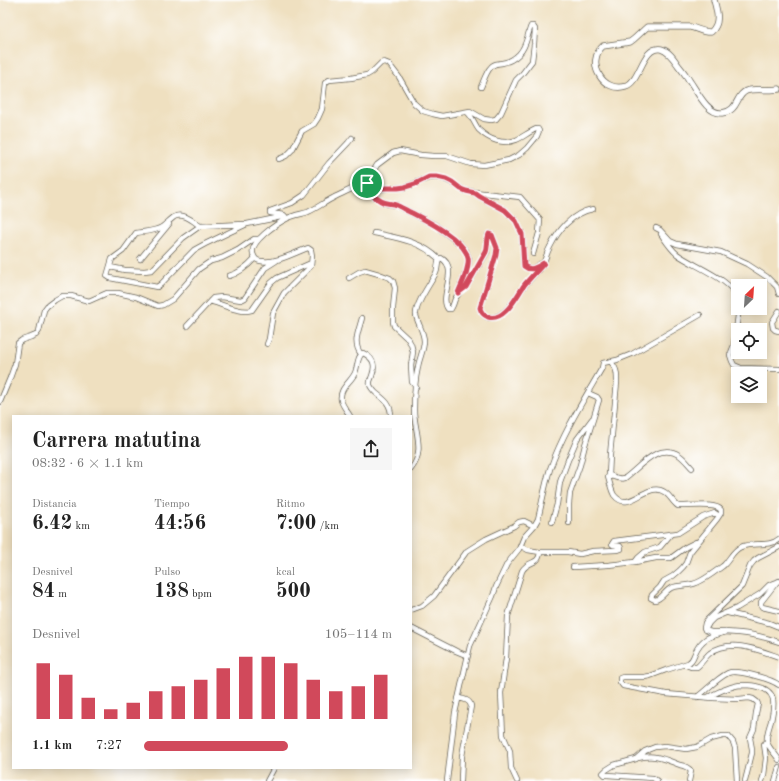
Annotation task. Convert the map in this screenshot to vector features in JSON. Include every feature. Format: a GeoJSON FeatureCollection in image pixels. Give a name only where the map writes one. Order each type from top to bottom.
{"type":"FeatureCollection","features":[{"type":"Feature","properties":{"kind":"main road"},"geometry":{"type":"LineString","coordinates":[[714,0],[718,18],[714,29],[711,32],[704,32],[690,26],[647,27],[630,42],[603,46],[596,56],[595,65],[598,74],[609,86],[616,88],[627,86],[635,79],[651,51],[656,49],[665,50],[670,54],[702,99],[712,110],[717,112],[725,112],[734,108],[739,98],[746,91],[779,89]]}},
{"type":"Feature","properties":{"kind":"street"},"geometry":{"type":"LineString","coordinates":[[279,159],[286,156],[292,150],[302,131],[314,124],[318,118],[322,109],[325,83],[330,80],[366,75],[384,62],[389,64],[399,77],[414,103],[423,111],[442,116],[470,111],[484,119],[496,119],[501,113],[516,80],[532,61],[535,29],[533,26],[524,48],[519,54],[512,60],[491,66],[481,87]]}},
{"type":"Feature","properties":{"kind":"street"},"geometry":{"type":"LineString","coordinates":[[374,233],[419,245],[432,252],[439,259],[441,258],[444,260],[448,267],[449,276],[445,306],[448,309],[451,309],[468,267],[469,259],[466,251],[459,243],[434,225],[396,205],[381,201],[369,192],[367,183],[377,165],[393,153],[400,151],[421,155],[447,156],[471,164],[484,165],[509,160],[519,154],[527,148],[537,136],[539,131],[536,128],[516,140],[506,142],[496,141],[487,137],[466,112]]}},
{"type":"Feature","properties":{"kind":"street"},"geometry":{"type":"LineString","coordinates":[[288,218],[284,215],[270,213],[270,211],[292,204],[304,195],[329,163],[352,138]]}},
{"type":"Feature","properties":{"kind":"street"},"geometry":{"type":"LineString","coordinates":[[277,260],[261,261],[255,258],[252,254],[252,248],[258,239],[288,218],[309,211],[363,183],[367,183],[378,188],[398,188],[429,177],[446,179],[461,189],[475,193],[520,197],[540,220],[533,254]]}},
{"type":"Feature","properties":{"kind":"street"},"geometry":{"type":"LineString","coordinates":[[475,193],[505,210],[516,221],[522,234],[524,266],[527,269],[532,269],[544,263]]}},
{"type":"Feature","properties":{"kind":"street"},"geometry":{"type":"LineString","coordinates":[[458,293],[466,287],[486,252],[488,247],[488,236],[489,234],[492,235],[497,248],[496,255],[480,308],[481,312],[485,316],[491,318],[505,312],[514,303],[525,284],[544,263],[550,247],[566,224],[575,216],[592,208]]}},
{"type":"Feature","properties":{"kind":"street"},"geometry":{"type":"LineString","coordinates":[[200,226],[182,215],[175,216],[161,228],[136,233],[122,251],[112,259],[107,276],[110,278],[157,287],[194,250],[247,224]]}},
{"type":"Feature","properties":{"kind":"street"},"geometry":{"type":"LineString","coordinates":[[140,259],[175,216]]}},
{"type":"Feature","properties":{"kind":"street"},"geometry":{"type":"LineString","coordinates":[[110,268],[144,271],[152,270],[183,238],[200,226],[247,224],[281,217],[288,218]]}},
{"type":"Feature","properties":{"kind":"street"},"geometry":{"type":"LineString","coordinates":[[731,287],[678,254],[671,248],[656,228],[660,230],[670,241],[676,244],[721,252],[747,264],[767,277],[777,287],[779,294]]}},
{"type":"Feature","properties":{"kind":"street"},"geometry":{"type":"LineString","coordinates":[[0,402],[15,364],[18,343],[22,340],[31,338],[39,331],[44,310],[55,300],[62,296],[71,296],[89,300],[107,293],[118,293],[136,297],[158,306],[162,305],[172,300],[199,269],[211,261],[222,258],[238,250],[254,239],[258,239]]}},
{"type":"Feature","properties":{"kind":"street"},"geometry":{"type":"LineString","coordinates":[[187,326],[213,298],[222,297],[241,300],[245,298],[265,268],[277,260],[308,248],[311,250],[312,256],[311,266],[284,293],[278,302],[273,313],[267,344]]}},
{"type":"Feature","properties":{"kind":"street"},"geometry":{"type":"LineString","coordinates":[[229,276],[247,268],[255,258]]}},
{"type":"Feature","properties":{"kind":"street"},"geometry":{"type":"LineString","coordinates":[[412,468],[417,458],[419,445],[414,411],[417,368],[424,345],[424,339],[416,314],[422,298],[437,272],[439,259]]}},
{"type":"Feature","properties":{"kind":"street"},"geometry":{"type":"LineString","coordinates":[[210,301],[248,312],[252,310],[271,283],[277,278],[311,263]]}},
{"type":"Feature","properties":{"kind":"street"},"geometry":{"type":"LineString","coordinates":[[349,278],[365,270],[390,278],[393,281],[395,288],[393,322],[394,326],[408,339],[411,344],[413,352],[411,365],[412,382],[416,387]]}},
{"type":"Feature","properties":{"kind":"street"},"geometry":{"type":"LineString","coordinates":[[779,310],[772,322],[773,328],[779,331]]}},
{"type":"Feature","properties":{"kind":"street"},"geometry":{"type":"LineString","coordinates":[[447,781],[455,713],[470,646],[507,564],[521,546],[524,537],[538,519],[556,453],[602,368],[603,363],[625,357],[700,315]]}},
{"type":"Feature","properties":{"kind":"street"},"geometry":{"type":"LineString","coordinates":[[737,315],[734,345],[730,355],[734,365],[741,368],[779,369]]}},
{"type":"Feature","properties":{"kind":"street"},"geometry":{"type":"LineString","coordinates":[[349,415],[341,400],[344,386],[358,367],[360,354],[357,347],[356,337],[362,318]]}},
{"type":"Feature","properties":{"kind":"street"},"geometry":{"type":"LineString","coordinates":[[360,354],[363,353],[373,360],[374,366],[370,386],[390,406],[391,415]]}},
{"type":"Feature","properties":{"kind":"street"},"geometry":{"type":"LineString","coordinates":[[610,361],[617,370],[617,382],[608,477],[616,497],[621,500],[630,501],[648,490],[658,489],[666,492],[678,506],[714,506],[720,510],[721,513],[690,552],[683,567],[673,576],[664,581],[652,595],[651,599],[658,600],[668,589],[674,586],[694,584],[704,579],[725,564],[737,548],[746,544],[776,542],[779,539]]}},
{"type":"Feature","properties":{"kind":"street"},"geometry":{"type":"LineString","coordinates":[[569,523],[570,493],[580,465],[599,400],[597,397],[588,393]]}},
{"type":"Feature","properties":{"kind":"street"},"geometry":{"type":"LineString","coordinates":[[552,522],[557,504],[560,482],[568,460],[577,439],[594,416]]}},
{"type":"Feature","properties":{"kind":"street"},"geometry":{"type":"LineString","coordinates":[[609,475],[616,479],[623,478],[656,453],[665,451],[675,452],[692,468]]}},
{"type":"Feature","properties":{"kind":"street"},"geometry":{"type":"LineString","coordinates":[[521,546],[528,550],[540,552],[568,552],[580,554],[616,550],[621,548],[620,546],[612,545],[614,541],[624,541],[678,533],[703,517],[715,513],[718,516]]}},
{"type":"Feature","properties":{"kind":"street"},"geometry":{"type":"LineString","coordinates":[[412,610],[422,606],[434,596],[467,551],[486,539],[514,526],[519,522],[524,521],[534,526]]}},
{"type":"Feature","properties":{"kind":"street"},"geometry":{"type":"LineString","coordinates":[[635,562],[645,552],[660,547],[671,534]]}},
{"type":"Feature","properties":{"kind":"street"},"geometry":{"type":"LineString","coordinates":[[573,567],[608,566],[656,558],[671,558],[686,547],[700,540]]}},
{"type":"Feature","properties":{"kind":"street"},"geometry":{"type":"LineString","coordinates":[[706,630],[704,626],[707,620],[742,586],[750,566],[754,561],[779,547]]}},
{"type":"Feature","properties":{"kind":"street"},"geometry":{"type":"LineString","coordinates":[[518,781],[511,768],[510,751],[503,735],[501,693],[506,658],[508,619],[522,571],[527,564],[537,560],[540,552]]}},
{"type":"Feature","properties":{"kind":"street"},"geometry":{"type":"LineString","coordinates":[[706,630],[709,623],[714,618],[728,613],[751,600],[770,585],[778,582]]}},
{"type":"Feature","properties":{"kind":"street"},"geometry":{"type":"LineString","coordinates":[[778,582],[761,602],[761,605],[762,607],[779,611]]}},
{"type":"Feature","properties":{"kind":"street"},"geometry":{"type":"LineString","coordinates":[[728,613],[769,623],[779,627]]}},
{"type":"Feature","properties":{"kind":"street"},"geometry":{"type":"LineString","coordinates":[[412,629],[468,656]]}},
{"type":"Feature","properties":{"kind":"street"},"geometry":{"type":"LineString","coordinates":[[706,630],[711,632],[746,633],[766,637],[779,642]]}},
{"type":"Feature","properties":{"kind":"street"},"geometry":{"type":"LineString","coordinates":[[726,632],[710,636],[702,642],[691,662],[650,676],[623,677],[620,678],[620,682],[623,686],[658,693],[697,697],[749,698],[757,702],[758,704],[754,729],[750,738],[752,749],[745,781]]}},
{"type":"Feature","properties":{"kind":"street"},"geometry":{"type":"LineString","coordinates":[[684,664],[697,667],[710,653],[726,647],[735,646],[779,657]]}},
{"type":"Feature","properties":{"kind":"street"},"geometry":{"type":"LineString","coordinates":[[697,697],[722,677],[732,672],[769,679],[779,685]]}},
{"type":"Feature","properties":{"kind":"street"},"geometry":{"type":"LineString","coordinates":[[708,697],[732,687],[742,685],[762,687],[766,689],[773,697],[773,709],[767,733],[767,742],[779,760]]}},
{"type":"Feature","properties":{"kind":"street"},"geometry":{"type":"LineString","coordinates":[[458,698],[471,703],[462,756],[461,781]]}},
{"type":"Feature","properties":{"kind":"street"},"geometry":{"type":"LineString","coordinates":[[638,758],[645,752],[655,747],[665,746],[686,749],[697,747],[711,739],[728,736],[733,742],[735,748],[737,781]]}},
{"type":"Feature","properties":{"kind":"street"},"geometry":{"type":"LineString","coordinates":[[762,781],[766,758],[764,744],[767,742]]}},
{"type":"Feature","properties":{"kind":"street"},"geometry":{"type":"LineString","coordinates":[[657,781],[653,778],[607,775],[603,774],[603,772],[619,763],[648,756],[661,758],[687,767],[691,771],[689,781]]}},
{"type":"Feature","properties":{"kind":"street"},"geometry":{"type":"LineString","coordinates":[[775,781],[779,767]]}},
{"type":"Feature","properties":{"kind":"street"},"geometry":{"type":"LineString","coordinates":[[267,781],[273,770]]}},
{"type":"Feature","properties":{"kind":"route"},"geometry":{"type":"LineString","coordinates":[[429,177],[446,179],[461,189],[475,193],[505,210],[516,221],[522,234],[524,266],[527,269],[532,269],[544,263],[525,284],[514,303],[505,312],[491,318],[485,316],[481,312],[480,308],[497,248],[492,235],[489,234],[488,236],[488,247],[486,252],[466,287],[458,293],[468,267],[469,259],[466,251],[459,243],[434,225],[396,205],[381,201],[369,192],[367,183],[378,188],[398,188],[415,184],[429,177]]}}]}
